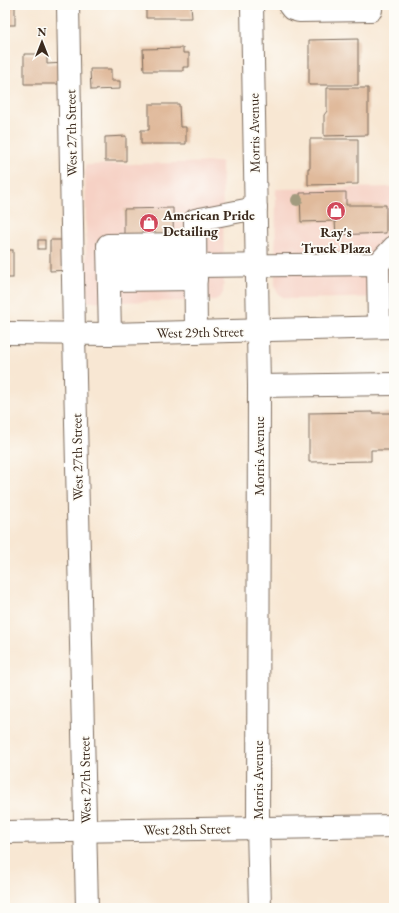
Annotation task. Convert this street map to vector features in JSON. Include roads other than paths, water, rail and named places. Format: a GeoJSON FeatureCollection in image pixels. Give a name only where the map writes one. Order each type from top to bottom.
{"type":"FeatureCollection","features":[{"type":"Feature","properties":{"kind":"street","name":"West 27th Street"},"geometry":{"type":"LineString","coordinates":[[68,5],[87,908]]}},
{"type":"Feature","properties":{"kind":"street","name":"Morris Avenue"},"geometry":{"type":"LineString","coordinates":[[252,5],[259,386],[258,828],[260,908]]}},
{"type":"Feature","properties":{"kind":"street"},"geometry":{"type":"LineString","coordinates":[[289,5],[292,9],[299,11],[371,10]]}},
{"type":"Feature","properties":{"kind":"street"},"geometry":{"type":"LineString","coordinates":[[196,332],[195,220],[256,208]]}},
{"type":"Feature","properties":{"kind":"street"},"geometry":{"type":"LineString","coordinates":[[110,334],[108,245],[196,263]]}},
{"type":"Feature","properties":{"kind":"street"},"geometry":{"type":"LineString","coordinates":[[109,271],[196,263],[257,265],[378,264],[394,247]]}},
{"type":"Feature","properties":{"kind":"street"},"geometry":{"type":"LineString","coordinates":[[378,264],[387,327]]}},
{"type":"Feature","properties":{"kind":"street","name":"West 29th Street"},"geometry":{"type":"LineString","coordinates":[[5,333],[110,334],[387,327]]}},
{"type":"Feature","properties":{"kind":"street"},"geometry":{"type":"LineString","coordinates":[[259,386],[394,384]]}},
{"type":"Feature","properties":{"kind":"street","name":"West 28th Street"},"geometry":{"type":"LineString","coordinates":[[5,832],[394,826]]}},
{"type":"Feature","properties":{"kind":"place","name":"Ray's Truck Plaza"},"geometry":{"type":"Point","coordinates":[336,211]}},
{"type":"Feature","properties":{"kind":"place","name":"American Pride Detailing"},"geometry":{"type":"Point","coordinates":[149,223]}}]}
